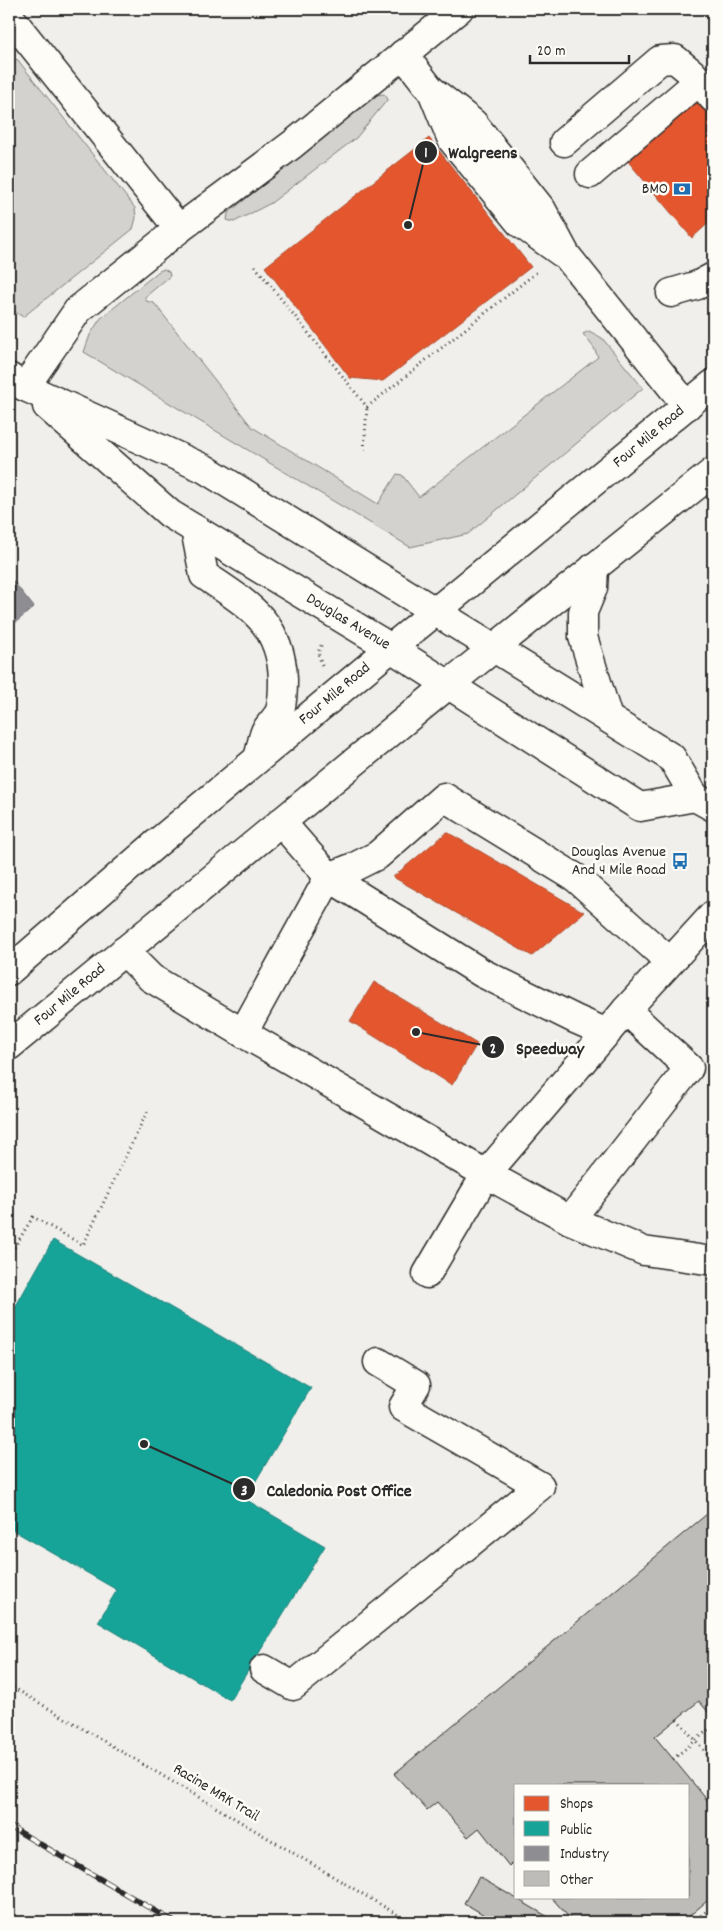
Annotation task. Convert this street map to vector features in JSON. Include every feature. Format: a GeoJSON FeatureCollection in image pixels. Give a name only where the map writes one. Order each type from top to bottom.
{"type":"FeatureCollection","features":[{"type":"Feature","properties":{"kind":"main road"},"geometry":{"type":"LineString","coordinates":[[17,382],[78,310],[179,229],[293,144],[459,9]]}},
{"type":"Feature","properties":{"kind":"main road"},"geometry":{"type":"LineString","coordinates":[[9,16],[179,229]]}},
{"type":"Feature","properties":{"kind":"main road"},"geometry":{"type":"LineString","coordinates":[[403,54],[431,90],[473,123],[542,210],[566,255],[687,406]]}},
{"type":"Feature","properties":{"kind":"main road"},"geometry":{"type":"LineString","coordinates":[[564,142],[660,60],[676,59],[706,90],[590,174]]}},
{"type":"Feature","properties":{"kind":"main road"},"geometry":{"type":"LineString","coordinates":[[672,293],[698,285],[713,277]]}},
{"type":"Feature","properties":{"kind":"main road","name":"Douglas Avenue"},"geometry":{"type":"LineString","coordinates":[[17,382],[170,514],[391,648],[640,807],[704,802]]}},
{"type":"Feature","properties":{"kind":"main road","name":"Douglas Avenue"},"geometry":{"type":"LineString","coordinates":[[17,382],[205,469],[672,758],[704,802]]}},
{"type":"Feature","properties":{"kind":"main road","name":"Four Mile Road"},"geometry":{"type":"LineString","coordinates":[[9,971],[258,758],[713,384]]}},
{"type":"Feature","properties":{"kind":"main road","name":"Four Mile Road"},"geometry":{"type":"LineString","coordinates":[[9,1046],[494,647],[713,472]]}},
{"type":"Feature","properties":{"kind":"main road"},"geometry":{"type":"LineString","coordinates":[[195,529],[204,575],[254,610],[268,627],[278,646],[282,666],[283,689],[279,712],[265,732],[258,758]]}},
{"type":"Feature","properties":{"kind":"main road"},"geometry":{"type":"LineString","coordinates":[[594,567],[593,588],[583,612],[583,637],[608,718]]}},
{"type":"Feature","properties":{"kind":"main road"},"geometry":{"type":"LineString","coordinates":[[242,1033],[329,877],[378,855],[444,797],[576,878],[658,951],[668,963]]}},
{"type":"Feature","properties":{"kind":"main road"},"geometry":{"type":"LineString","coordinates":[[281,822],[329,877],[482,973],[607,1033]]}},
{"type":"Feature","properties":{"kind":"main road"},"geometry":{"type":"LineString","coordinates":[[427,1274],[486,1174],[626,1010],[713,915]]}},
{"type":"Feature","properties":{"kind":"main road"},"geometry":{"type":"LineString","coordinates":[[124,951],[151,978],[242,1033],[486,1174],[570,1220],[644,1250],[713,1262]]}},
{"type":"Feature","properties":{"kind":"main road"},"geometry":{"type":"LineString","coordinates":[[570,1220],[689,1068],[626,1010]]}},
{"type":"Feature","properties":{"kind":"main road"},"geometry":{"type":"LineString","coordinates":[[264,1669],[293,1686],[540,1486],[403,1407],[416,1385],[378,1362]]}},
{"type":"Feature","properties":{"kind":"path"},"geometry":{"type":"LineString","coordinates":[[255,266],[367,407],[364,450]]}},
{"type":"Feature","properties":{"kind":"path"},"geometry":{"type":"LineString","coordinates":[[367,407],[542,268]]}},
{"type":"Feature","properties":{"kind":"path"},"geometry":{"type":"LineString","coordinates":[[322,642],[318,653],[323,666]]}},
{"type":"Feature","properties":{"kind":"path"},"geometry":{"type":"LineString","coordinates":[[312,651],[318,653]]}},
{"type":"Feature","properties":{"kind":"path"},"geometry":{"type":"LineString","coordinates":[[9,1256],[33,1217],[83,1245],[148,1110]]}},
{"type":"Feature","properties":{"kind":"path","name":"Racine MRK Trail"},"geometry":{"type":"LineString","coordinates":[[9,1684],[410,1922]]}},
{"type":"Feature","properties":{"kind":"path"},"geometry":{"type":"LineString","coordinates":[[678,1718],[713,1762]]}},
{"type":"Feature","properties":{"kind":"path"},"geometry":{"type":"LineString","coordinates":[[673,1759],[713,1726]]}},
{"type":"Feature","properties":{"kind":"path"},"geometry":{"type":"LineString","coordinates":[[707,1800],[713,1795]]}},
{"type":"Feature","properties":{"kind":"path"},"geometry":{"type":"LineString","coordinates":[[693,1922],[713,1906]]}},
{"type":"Feature","properties":{"kind":"shaded area"},"geometry":{"type":"Polygon","coordinates":[[[17,59],[135,208],[136,218],[133,229],[23,317],[9,308],[9,66],[17,59]]]}},
{"type":"Feature","properties":{"kind":"shaded area"},"geometry":{"type":"Polygon","coordinates":[[[384,94],[388,99],[356,138],[271,203],[234,222],[227,220],[228,213],[376,95],[384,94]]]}},
{"type":"Feature","properties":{"kind":"shaded area"},"geometry":{"type":"Polygon","coordinates":[[[164,269],[169,272],[170,276],[145,297],[146,301],[154,303],[252,427],[378,504],[397,474],[402,475],[419,497],[598,357],[594,348],[583,334],[589,331],[602,338],[643,388],[468,534],[410,547],[84,352],[90,335],[100,319],[159,271],[164,269]]]}},
{"type":"Feature","properties":{"kind":"building: Shops","name":"BMO"},"geometry":{"type":"Polygon","coordinates":[[[697,100],[713,119],[713,219],[692,238],[626,159],[697,100]]]}},
{"type":"Feature","properties":{"kind":"building: Shops"},"geometry":{"type":"Polygon","coordinates":[[[429,138],[531,267],[383,381],[350,378],[265,267],[429,138]]]}},
{"type":"Feature","properties":{"kind":"building: Shops"},"geometry":{"type":"Polygon","coordinates":[[[447,832],[584,912],[532,956],[393,877],[447,832]]]}},
{"type":"Feature","properties":{"kind":"building: Shops"},"geometry":{"type":"Polygon","coordinates":[[[374,982],[477,1044],[452,1085],[350,1021],[374,982]]]}},
{"type":"Feature","properties":{"kind":"building: Public"},"geometry":{"type":"Polygon","coordinates":[[[53,1240],[311,1388],[245,1499],[325,1546],[230,1700],[98,1622],[117,1590],[9,1528],[9,1318],[53,1240]]]}},
{"type":"Feature","properties":{"kind":"building: Industry"},"geometry":{"type":"Polygon","coordinates":[[[9,576],[34,607],[9,628],[9,576]]]}},
{"type":"Feature","properties":{"kind":"building: Other"},"geometry":{"type":"Polygon","coordinates":[[[713,1509],[713,1718],[699,1701],[655,1737],[713,1807],[713,1896],[682,1922],[573,1922],[552,1898],[690,1898],[690,1784],[514,1784],[514,1861],[509,1866],[479,1828],[468,1837],[437,1802],[427,1810],[394,1774],[713,1509]]]}},
{"type":"Feature","properties":{"kind":"building: Other"},"geometry":{"type":"Polygon","coordinates":[[[479,1877],[557,1922],[496,1922],[464,1903],[479,1877]]]}},
{"type":"Feature","properties":{"kind":"railway"},"geometry":{"type":"LineString","coordinates":[[9,1826],[174,1922]]}},
{"type":"Feature","properties":{"kind":"place","name":"BMO"},"geometry":{"type":"Point","coordinates":[682,189]}},
{"type":"Feature","properties":{"kind":"place","name":"Walgreens"},"geometry":{"type":"Point","coordinates":[408,225]}},
{"type":"Feature","properties":{"kind":"place","name":"Douglas Avenue And 4 Mile Road"},"geometry":{"type":"Point","coordinates":[680,861]}},
{"type":"Feature","properties":{"kind":"place","name":"Speedway"},"geometry":{"type":"Point","coordinates":[416,1032]}},
{"type":"Feature","properties":{"kind":"place","name":"Caledonia Post Office"},"geometry":{"type":"Point","coordinates":[144,1444]}}]}
